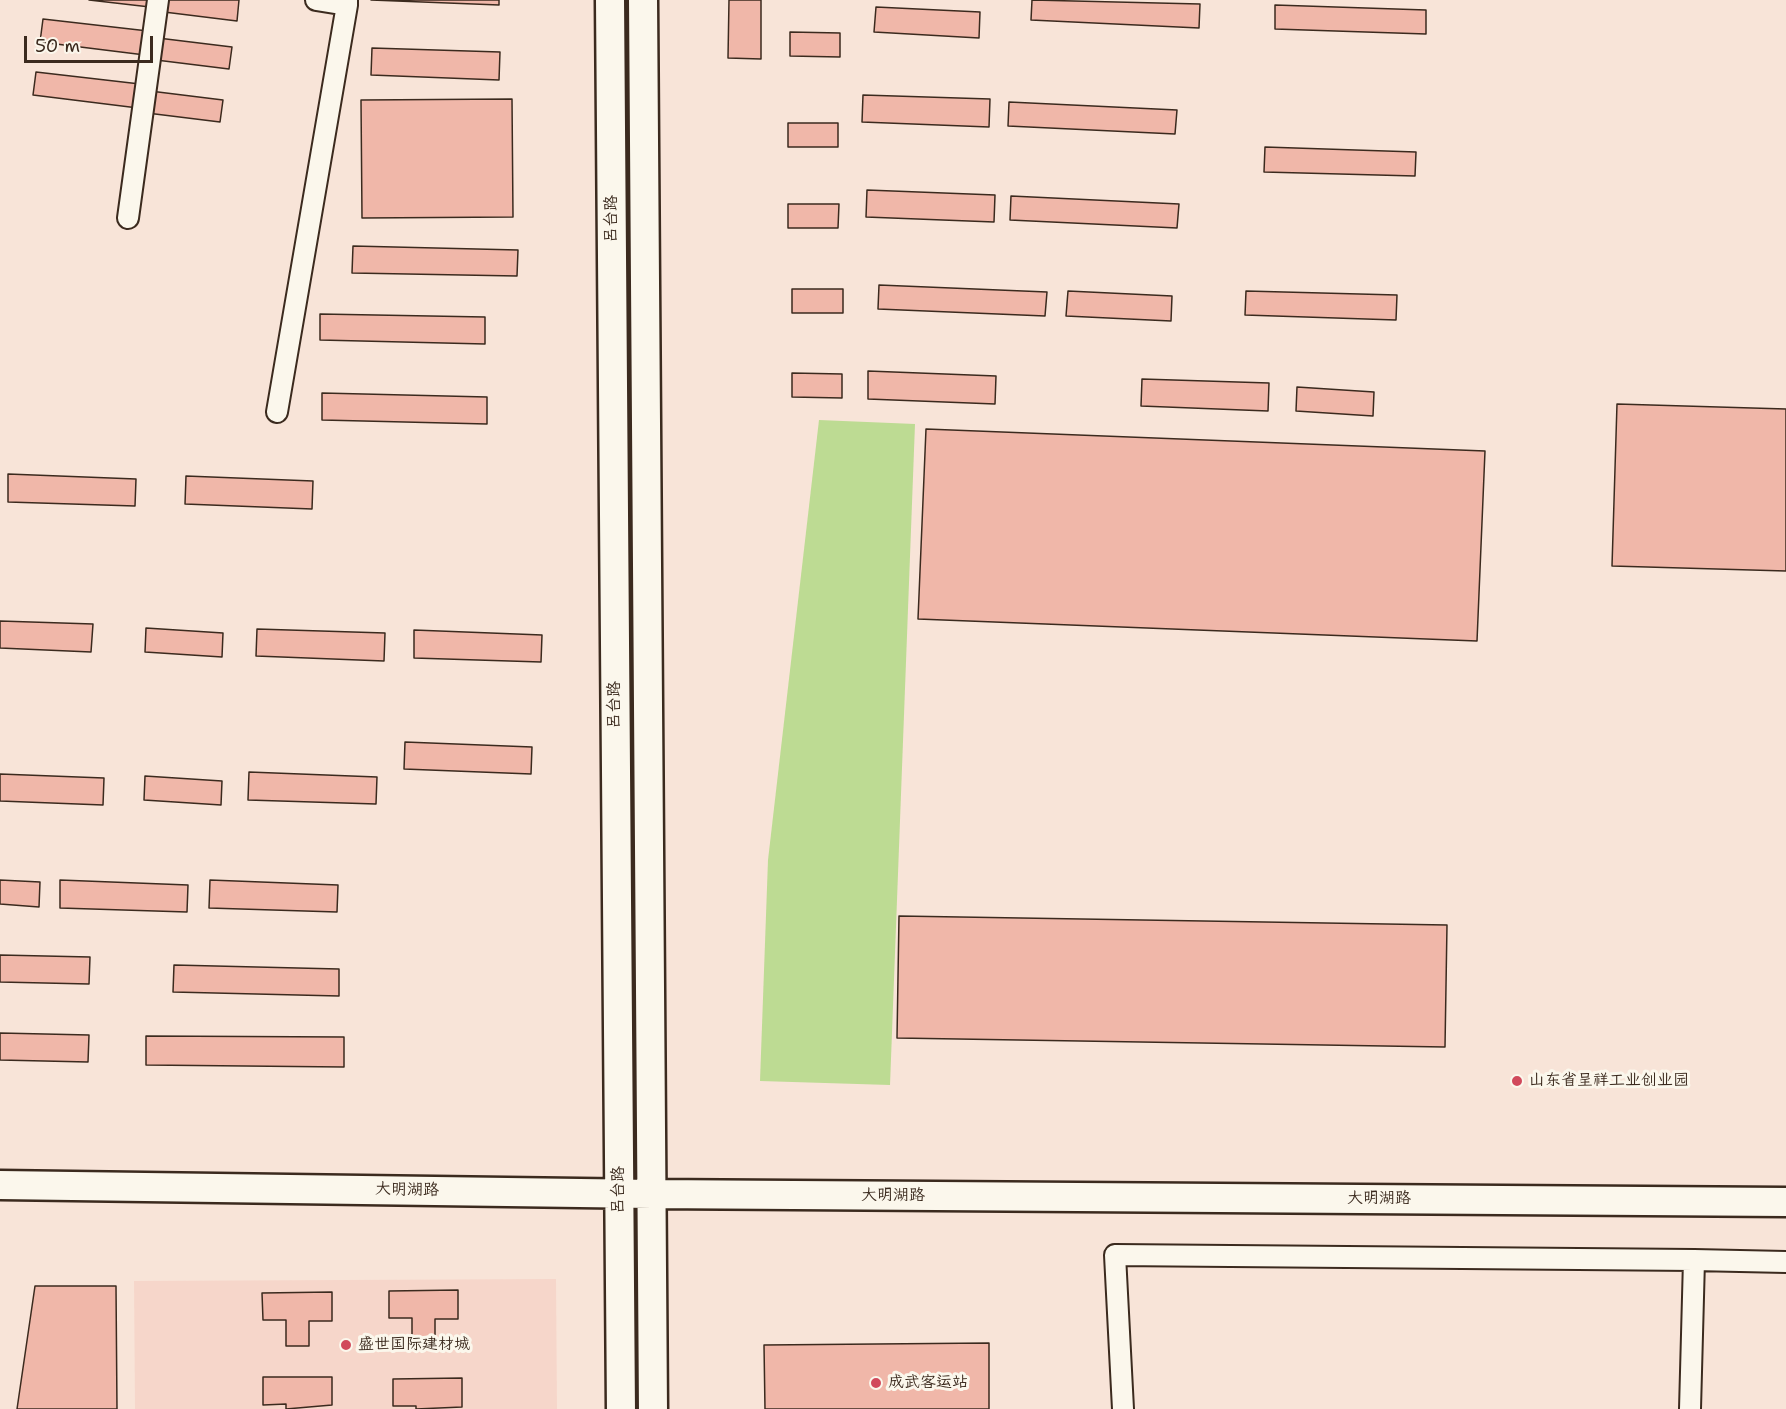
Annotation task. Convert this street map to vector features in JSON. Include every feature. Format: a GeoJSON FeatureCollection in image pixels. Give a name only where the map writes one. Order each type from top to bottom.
{"type":"FeatureCollection","features":[{"type":"Feature","properties":{"kind":"main road","name":"吕台路"},"geometry":{"type":"LineString","coordinates":[[610,0],[621,1409]]}},
{"type":"Feature","properties":{"kind":"main road","name":"吕台路"},"geometry":{"type":"LineString","coordinates":[[643,0],[653,1409]]}},
{"type":"Feature","properties":{"kind":"main road","name":"大明湖路"},"geometry":{"type":"LineString","coordinates":[[0,1185],[652,1194],[1786,1202]]}},
{"type":"Feature","properties":{"kind":"street"},"geometry":{"type":"LineString","coordinates":[[128,218],[158,0]]}},
{"type":"Feature","properties":{"kind":"street"},"geometry":{"type":"LineString","coordinates":[[277,412],[347,3],[316,0]]}},
{"type":"Feature","properties":{"kind":"street"},"geometry":{"type":"LineString","coordinates":[[1123,1409],[1115,1255],[1786,1262]]}},
{"type":"Feature","properties":{"kind":"street"},"geometry":{"type":"LineString","coordinates":[[1690,1409],[1694,1260]]}},
{"type":"Feature","properties":{"kind":"shaded area","name":"盛世国际建材城"},"geometry":{"type":"Polygon","coordinates":[[[556,1279],[557,1409],[135,1409],[134,1281],[556,1279]]]}},
{"type":"Feature","properties":{"kind":"green space"},"geometry":{"type":"Polygon","coordinates":[[[819,420],[915,424],[890,1085],[760,1081],[768,860],[819,420]]]}},
{"type":"Feature","properties":{"kind":"building"},"geometry":{"type":"Polygon","coordinates":[[[89,0],[151,0],[150,7],[89,0]]]}},
{"type":"Feature","properties":{"kind":"building"},"geometry":{"type":"Polygon","coordinates":[[[165,0],[239,0],[237,21],[164,12],[165,0]]]}},
{"type":"Feature","properties":{"kind":"building"},"geometry":{"type":"Polygon","coordinates":[[[371,0],[499,0],[499,5],[371,0]]]}},
{"type":"Feature","properties":{"kind":"building"},"geometry":{"type":"Polygon","coordinates":[[[729,0],[761,0],[761,59],[728,58],[729,0]]]}},
{"type":"Feature","properties":{"kind":"building"},"geometry":{"type":"Polygon","coordinates":[[[1032,0],[1200,4],[1199,28],[1031,20],[1032,0]]]}},
{"type":"Feature","properties":{"kind":"building"},"geometry":{"type":"Polygon","coordinates":[[[1275,5],[1426,10],[1426,34],[1275,29],[1275,5]]]}},
{"type":"Feature","properties":{"kind":"building"},"geometry":{"type":"Polygon","coordinates":[[[876,7],[980,12],[979,38],[874,32],[876,7]]]}},
{"type":"Feature","properties":{"kind":"building"},"geometry":{"type":"Polygon","coordinates":[[[43,19],[148,31],[145,55],[40,42],[43,19]]]}},
{"type":"Feature","properties":{"kind":"building"},"geometry":{"type":"Polygon","coordinates":[[[790,32],[840,33],[840,57],[790,56],[790,32]]]}},
{"type":"Feature","properties":{"kind":"building"},"geometry":{"type":"Polygon","coordinates":[[[158,38],[232,47],[229,69],[156,60],[158,38]]]}},
{"type":"Feature","properties":{"kind":"building"},"geometry":{"type":"Polygon","coordinates":[[[372,48],[500,52],[499,80],[371,75],[372,48]]]}},
{"type":"Feature","properties":{"kind":"building"},"geometry":{"type":"Polygon","coordinates":[[[36,72],[140,84],[138,108],[33,95],[36,72]]]}},
{"type":"Feature","properties":{"kind":"building"},"geometry":{"type":"Polygon","coordinates":[[[150,91],[223,100],[220,122],[147,113],[150,91]]]}},
{"type":"Feature","properties":{"kind":"building"},"geometry":{"type":"Polygon","coordinates":[[[863,95],[990,99],[989,127],[862,122],[863,95]]]}},
{"type":"Feature","properties":{"kind":"building"},"geometry":{"type":"Polygon","coordinates":[[[512,99],[513,217],[362,218],[361,100],[512,99]]]}},
{"type":"Feature","properties":{"kind":"building"},"geometry":{"type":"Polygon","coordinates":[[[1009,102],[1177,110],[1175,134],[1008,126],[1009,102]]]}},
{"type":"Feature","properties":{"kind":"building"},"geometry":{"type":"Polygon","coordinates":[[[788,123],[838,123],[838,147],[788,147],[788,123]]]}},
{"type":"Feature","properties":{"kind":"building"},"geometry":{"type":"Polygon","coordinates":[[[1265,147],[1416,152],[1415,176],[1264,172],[1265,147]]]}},
{"type":"Feature","properties":{"kind":"building"},"geometry":{"type":"Polygon","coordinates":[[[867,190],[995,195],[994,222],[866,217],[867,190]]]}},
{"type":"Feature","properties":{"kind":"building"},"geometry":{"type":"Polygon","coordinates":[[[1011,196],[1179,204],[1177,228],[1010,220],[1011,196]]]}},
{"type":"Feature","properties":{"kind":"building"},"geometry":{"type":"Polygon","coordinates":[[[788,204],[839,204],[838,228],[788,228],[788,204]]]}},
{"type":"Feature","properties":{"kind":"building"},"geometry":{"type":"Polygon","coordinates":[[[353,246],[518,250],[517,276],[352,273],[353,246]]]}},
{"type":"Feature","properties":{"kind":"building"},"geometry":{"type":"Polygon","coordinates":[[[879,285],[1047,292],[1045,316],[878,309],[879,285]]]}},
{"type":"Feature","properties":{"kind":"building"},"geometry":{"type":"Polygon","coordinates":[[[792,289],[843,289],[843,313],[792,313],[792,289]]]}},
{"type":"Feature","properties":{"kind":"building"},"geometry":{"type":"Polygon","coordinates":[[[1068,291],[1172,296],[1171,321],[1066,316],[1068,291]]]}},
{"type":"Feature","properties":{"kind":"building"},"geometry":{"type":"Polygon","coordinates":[[[1246,291],[1397,295],[1396,320],[1245,315],[1246,291]]]}},
{"type":"Feature","properties":{"kind":"building"},"geometry":{"type":"Polygon","coordinates":[[[320,314],[485,317],[485,344],[320,340],[320,314]]]}},
{"type":"Feature","properties":{"kind":"building"},"geometry":{"type":"Polygon","coordinates":[[[868,371],[996,376],[995,404],[868,399],[868,371]]]}},
{"type":"Feature","properties":{"kind":"building"},"geometry":{"type":"Polygon","coordinates":[[[792,373],[842,374],[842,398],[792,397],[792,373]]]}},
{"type":"Feature","properties":{"kind":"building"},"geometry":{"type":"Polygon","coordinates":[[[1142,379],[1269,383],[1268,411],[1141,406],[1142,379]]]}},
{"type":"Feature","properties":{"kind":"building"},"geometry":{"type":"Polygon","coordinates":[[[1297,387],[1374,392],[1373,416],[1296,411],[1297,387]]]}},
{"type":"Feature","properties":{"kind":"building"},"geometry":{"type":"Polygon","coordinates":[[[322,393],[487,397],[487,424],[322,420],[322,393]]]}},
{"type":"Feature","properties":{"kind":"building"},"geometry":{"type":"Polygon","coordinates":[[[1617,404],[1786,409],[1786,571],[1612,566],[1617,404]]]}},
{"type":"Feature","properties":{"kind":"building"},"geometry":{"type":"Polygon","coordinates":[[[926,429],[1485,451],[1477,641],[918,619],[926,429]]]}},
{"type":"Feature","properties":{"kind":"building"},"geometry":{"type":"Polygon","coordinates":[[[8,474],[136,479],[135,506],[8,502],[8,474]]]}},
{"type":"Feature","properties":{"kind":"building"},"geometry":{"type":"Polygon","coordinates":[[[186,476],[313,481],[312,509],[185,504],[186,476]]]}},
{"type":"Feature","properties":{"kind":"building"},"geometry":{"type":"Polygon","coordinates":[[[0,621],[93,624],[91,652],[0,648],[0,621]]]}},
{"type":"Feature","properties":{"kind":"building"},"geometry":{"type":"Polygon","coordinates":[[[146,628],[223,633],[222,657],[145,652],[146,628]]]}},
{"type":"Feature","properties":{"kind":"building"},"geometry":{"type":"Polygon","coordinates":[[[257,629],[385,633],[384,661],[256,656],[257,629]]]}},
{"type":"Feature","properties":{"kind":"building"},"geometry":{"type":"Polygon","coordinates":[[[414,630],[542,635],[541,662],[414,658],[414,630]]]}},
{"type":"Feature","properties":{"kind":"building"},"geometry":{"type":"Polygon","coordinates":[[[405,742],[532,747],[531,774],[404,769],[405,742]]]}},
{"type":"Feature","properties":{"kind":"building"},"geometry":{"type":"Polygon","coordinates":[[[249,772],[377,777],[376,804],[248,800],[249,772]]]}},
{"type":"Feature","properties":{"kind":"building"},"geometry":{"type":"Polygon","coordinates":[[[0,774],[104,778],[103,805],[0,801],[0,774]]]}},
{"type":"Feature","properties":{"kind":"building"},"geometry":{"type":"Polygon","coordinates":[[[145,776],[222,781],[221,805],[144,800],[145,776]]]}},
{"type":"Feature","properties":{"kind":"building"},"geometry":{"type":"Polygon","coordinates":[[[0,880],[40,882],[39,907],[0,904],[0,880]]]}},
{"type":"Feature","properties":{"kind":"building"},"geometry":{"type":"Polygon","coordinates":[[[60,880],[188,885],[187,912],[60,908],[60,880]]]}},
{"type":"Feature","properties":{"kind":"building"},"geometry":{"type":"Polygon","coordinates":[[[210,880],[338,885],[337,912],[209,908],[210,880]]]}},
{"type":"Feature","properties":{"kind":"building"},"geometry":{"type":"Polygon","coordinates":[[[899,916],[1447,925],[1445,1047],[897,1038],[899,916]]]}},
{"type":"Feature","properties":{"kind":"building"},"geometry":{"type":"Polygon","coordinates":[[[0,955],[90,957],[89,984],[0,982],[0,955]]]}},
{"type":"Feature","properties":{"kind":"building"},"geometry":{"type":"Polygon","coordinates":[[[174,965],[339,969],[339,996],[173,992],[174,965]]]}},
{"type":"Feature","properties":{"kind":"building"},"geometry":{"type":"Polygon","coordinates":[[[0,1033],[89,1035],[88,1062],[0,1060],[0,1033]]]}},
{"type":"Feature","properties":{"kind":"building"},"geometry":{"type":"Polygon","coordinates":[[[146,1036],[344,1037],[344,1067],[146,1065],[146,1036]]]}},
{"type":"Feature","properties":{"kind":"building"},"geometry":{"type":"Polygon","coordinates":[[[35,1286],[116,1286],[117,1409],[17,1409],[35,1286]]]}},
{"type":"Feature","properties":{"kind":"building"},"geometry":{"type":"Polygon","coordinates":[[[458,1290],[458,1319],[435,1319],[435,1344],[412,1344],[412,1318],[389,1318],[389,1291],[458,1290]]]}},
{"type":"Feature","properties":{"kind":"building"},"geometry":{"type":"Polygon","coordinates":[[[332,1292],[332,1321],[309,1321],[309,1346],[286,1346],[286,1320],[263,1320],[262,1293],[332,1292]]]}},
{"type":"Feature","properties":{"kind":"building"},"geometry":{"type":"Polygon","coordinates":[[[989,1343],[989,1409],[765,1409],[764,1345],[989,1343]]]}},
{"type":"Feature","properties":{"kind":"building"},"geometry":{"type":"Polygon","coordinates":[[[263,1377],[332,1377],[332,1405],[286,1409],[286,1404],[263,1405],[263,1377]]]}},
{"type":"Feature","properties":{"kind":"building"},"geometry":{"type":"Polygon","coordinates":[[[462,1378],[462,1407],[416,1409],[416,1406],[393,1406],[393,1379],[462,1378]]]}},
{"type":"Feature","properties":{"kind":"place","name":"山东省呈祥工业创业园"},"geometry":{"type":"Point","coordinates":[1517,1081]}},
{"type":"Feature","properties":{"kind":"place","name":"盛世国际建材城"},"geometry":{"type":"Point","coordinates":[346,1345]}},
{"type":"Feature","properties":{"kind":"place","name":"成武客运站"},"geometry":{"type":"Point","coordinates":[876,1383]}}]}
